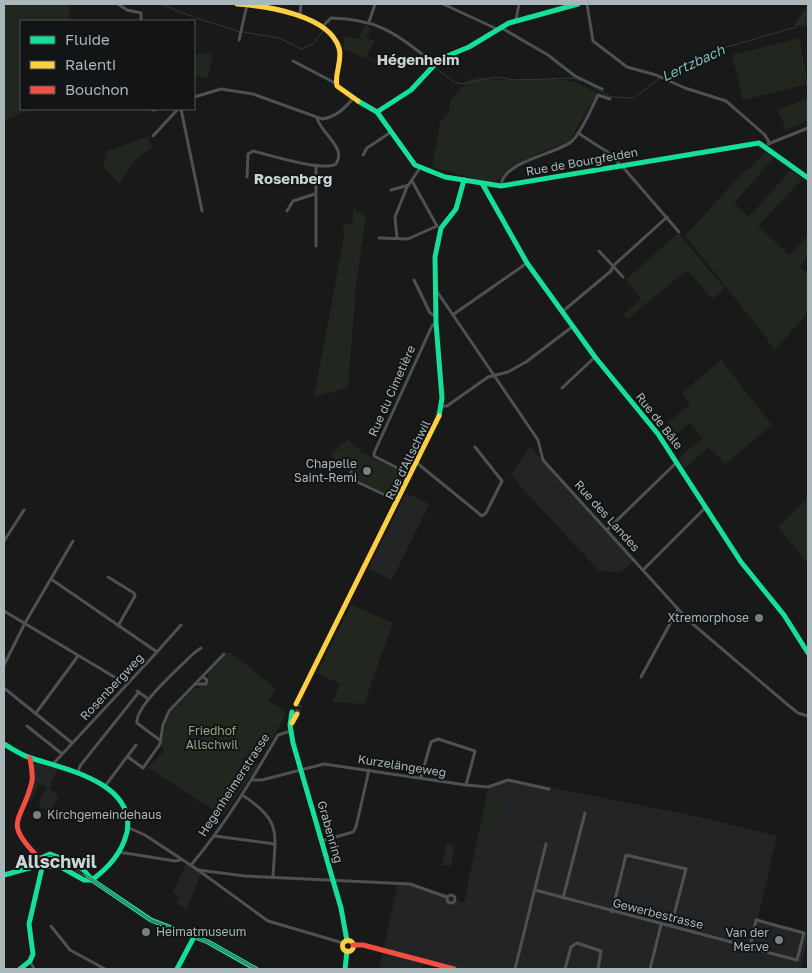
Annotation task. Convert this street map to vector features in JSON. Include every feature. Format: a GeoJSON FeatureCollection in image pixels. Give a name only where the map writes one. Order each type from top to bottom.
{"type":"FeatureCollection","features":[{"type":"Feature","properties":{"kind":"main road"},"geometry":{"type":"LineString","coordinates":[[237,4],[251,4],[300,16],[323,26],[334,36],[339,48],[340,59],[335,82],[353,98],[377,112],[414,87],[435,64],[447,55],[469,47],[498,28],[516,20],[578,4]]}},
{"type":"Feature","properties":{"kind":"main road","name":"Rue de Bourgfelden"},"geometry":{"type":"LineString","coordinates":[[377,112],[408,158],[420,168],[445,177],[483,185],[498,186],[747,144],[758,143],[768,145]]}},
{"type":"Feature","properties":{"kind":"main road"},"geometry":{"type":"LineString","coordinates":[[768,145],[808,178]]}},
{"type":"Feature","properties":{"kind":"main road"},"geometry":{"type":"LineString","coordinates":[[439,227],[456,209],[464,180]]}},
{"type":"Feature","properties":{"kind":"main road","name":"Rue de Bâle"},"geometry":{"type":"LineString","coordinates":[[483,185],[527,264],[595,357],[658,434],[741,562],[784,615],[808,653]]}},
{"type":"Feature","properties":{"kind":"main road"},"geometry":{"type":"LineString","coordinates":[[493,201],[498,186]]}},
{"type":"Feature","properties":{"kind":"main road","name":"Rue d'Allschwil"},"geometry":{"type":"LineString","coordinates":[[298,703],[438,421],[442,406],[436,324],[435,257],[439,227]]}},
{"type":"Feature","properties":{"kind":"main road","name":"Grabenring"},"geometry":{"type":"LineString","coordinates":[[294,713],[291,731],[342,908],[345,942],[343,949],[347,951]]}},
{"type":"Feature","properties":{"kind":"main road"},"geometry":{"type":"LineString","coordinates":[[4,744],[30,758],[78,772],[105,786],[121,803],[128,818],[129,828],[119,852],[110,866],[92,880],[84,880],[59,866],[41,864],[4,875]]}},
{"type":"Feature","properties":{"kind":"main road"},"geometry":{"type":"LineString","coordinates":[[30,758],[32,780],[30,791],[18,816],[16,828],[23,842],[41,864]]}},
{"type":"Feature","properties":{"kind":"main road"},"geometry":{"type":"LineString","coordinates":[[20,969],[30,961],[33,948],[29,924],[41,864],[50,854],[66,859],[86,871],[92,880],[151,920],[208,942],[256,969]]}},
{"type":"Feature","properties":{"kind":"main road"},"geometry":{"type":"LineString","coordinates":[[177,969],[194,937]]}},
{"type":"Feature","properties":{"kind":"main road"},"geometry":{"type":"LineString","coordinates":[[345,942],[454,969]]}},
{"type":"Feature","properties":{"kind":"main road"},"geometry":{"type":"LineString","coordinates":[[345,969],[347,951],[351,950],[353,945]]}},
{"type":"Feature","properties":{"kind":"street"},"geometry":{"type":"LineString","coordinates":[[118,4],[127,10],[141,13],[141,20]]}},
{"type":"Feature","properties":{"kind":"street"},"geometry":{"type":"LineString","coordinates":[[239,40],[251,4]]}},
{"type":"Feature","properties":{"kind":"street"},"geometry":{"type":"LineString","coordinates":[[300,16],[301,4]]}},
{"type":"Feature","properties":{"kind":"street"},"geometry":{"type":"LineString","coordinates":[[369,22],[375,4]]}},
{"type":"Feature","properties":{"kind":"street"},"geometry":{"type":"LineString","coordinates":[[443,4],[498,28],[548,55],[575,76],[602,89]]}},
{"type":"Feature","properties":{"kind":"street"},"geometry":{"type":"LineString","coordinates":[[516,20],[519,4]]}},
{"type":"Feature","properties":{"kind":"street"},"geometry":{"type":"LineString","coordinates":[[587,4],[593,41],[628,67],[656,75],[726,101],[765,135],[768,145],[808,128]]}},
{"type":"Feature","properties":{"kind":"street"},"geometry":{"type":"LineString","coordinates":[[323,26],[331,18],[369,22],[399,37],[435,64]]}},
{"type":"Feature","properties":{"kind":"street"},"geometry":{"type":"LineString","coordinates":[[293,61],[335,82]]}},
{"type":"Feature","properties":{"kind":"street"},"geometry":{"type":"LineString","coordinates":[[195,97],[216,89],[254,94],[317,118],[333,116],[345,108],[353,98]]}},
{"type":"Feature","properties":{"kind":"street"},"geometry":{"type":"LineString","coordinates":[[498,186],[525,161],[574,141],[598,95],[610,99]]}},
{"type":"Feature","properties":{"kind":"street"},"geometry":{"type":"LineString","coordinates":[[153,136],[178,110]]}},
{"type":"Feature","properties":{"kind":"street"},"geometry":{"type":"LineString","coordinates":[[179,110],[202,211]]}},
{"type":"Feature","properties":{"kind":"street"},"geometry":{"type":"LineString","coordinates":[[247,177],[248,154],[254,151],[316,165],[332,166],[339,158],[338,149],[317,118]]}},
{"type":"Feature","properties":{"kind":"street"},"geometry":{"type":"LineString","coordinates":[[363,155],[367,148],[391,132]]}},
{"type":"Feature","properties":{"kind":"street"},"geometry":{"type":"LineString","coordinates":[[578,133],[609,153],[678,232]]}},
{"type":"Feature","properties":{"kind":"street"},"geometry":{"type":"LineString","coordinates":[[316,165],[316,246]]}},
{"type":"Feature","properties":{"kind":"street"},"geometry":{"type":"LineString","coordinates":[[397,238],[395,217],[420,168]]}},
{"type":"Feature","properties":{"kind":"street"},"geometry":{"type":"LineString","coordinates":[[391,190],[411,183]]}},
{"type":"Feature","properties":{"kind":"street"},"geometry":{"type":"LineString","coordinates":[[379,238],[410,238],[439,227],[411,183]]}},
{"type":"Feature","properties":{"kind":"street"},"geometry":{"type":"LineString","coordinates":[[287,211],[293,201],[315,194]]}},
{"type":"Feature","properties":{"kind":"street"},"geometry":{"type":"LineString","coordinates":[[562,313],[611,271],[613,266],[666,218]]}},
{"type":"Feature","properties":{"kind":"street"},"geometry":{"type":"LineString","coordinates":[[599,251],[623,277]]}},
{"type":"Feature","properties":{"kind":"street"},"geometry":{"type":"LineString","coordinates":[[454,314],[527,264]]}},
{"type":"Feature","properties":{"kind":"street"},"geometry":{"type":"LineString","coordinates":[[414,280],[430,313],[436,316]]}},
{"type":"Feature","properties":{"kind":"street","name":"Rue des Landes"},"geometry":{"type":"LineString","coordinates":[[436,290],[538,440],[543,460],[608,529],[692,624],[798,713],[808,716]]}},
{"type":"Feature","properties":{"kind":"street","name":"Rue du Cimetière"},"geometry":{"type":"LineString","coordinates":[[412,475],[374,456],[374,453],[415,360],[432,326],[436,324]]}},
{"type":"Feature","properties":{"kind":"street"},"geometry":{"type":"LineString","coordinates":[[442,406],[447,406],[493,375],[508,372],[526,362],[572,327]]}},
{"type":"Feature","properties":{"kind":"street"},"geometry":{"type":"LineString","coordinates":[[562,388],[595,357]]}},
{"type":"Feature","properties":{"kind":"street"},"geometry":{"type":"LineString","coordinates":[[417,463],[482,516],[486,513],[502,481],[475,446]]}},
{"type":"Feature","properties":{"kind":"street"},"geometry":{"type":"LineString","coordinates":[[608,529],[677,461]]}},
{"type":"Feature","properties":{"kind":"street"},"geometry":{"type":"LineString","coordinates":[[351,472],[351,479],[399,501]]}},
{"type":"Feature","properties":{"kind":"street"},"geometry":{"type":"LineString","coordinates":[[643,570],[706,507]]}},
{"type":"Feature","properties":{"kind":"street"},"geometry":{"type":"LineString","coordinates":[[4,541],[24,510]]}},
{"type":"Feature","properties":{"kind":"street"},"geometry":{"type":"LineString","coordinates":[[4,665],[25,623],[73,541]]}},
{"type":"Feature","properties":{"kind":"street"},"geometry":{"type":"LineString","coordinates":[[108,577],[134,593],[135,596],[118,626]]}},
{"type":"Feature","properties":{"kind":"street","name":"Rosenbergweg"},"geometry":{"type":"LineString","coordinates":[[51,579],[157,652],[71,742],[54,764]]}},
{"type":"Feature","properties":{"kind":"street"},"geometry":{"type":"LineString","coordinates":[[641,677],[678,609]]}},
{"type":"Feature","properties":{"kind":"street"},"geometry":{"type":"LineString","coordinates":[[4,611],[122,681]]}},
{"type":"Feature","properties":{"kind":"street"},"geometry":{"type":"LineString","coordinates":[[157,652],[181,625]]}},
{"type":"Feature","properties":{"kind":"street"},"geometry":{"type":"LineString","coordinates":[[160,741],[137,722],[136,718],[150,697],[201,648]]}},
{"type":"Feature","properties":{"kind":"street"},"geometry":{"type":"LineString","coordinates":[[128,757],[143,768],[157,751],[163,725],[169,711],[224,654]]}},
{"type":"Feature","properties":{"kind":"street"},"geometry":{"type":"LineString","coordinates":[[36,713],[78,656]]}},
{"type":"Feature","properties":{"kind":"street"},"geometry":{"type":"LineString","coordinates":[[194,684],[206,684],[207,680],[203,677]]}},
{"type":"Feature","properties":{"kind":"street"},"geometry":{"type":"LineString","coordinates":[[4,688],[71,742]]}},
{"type":"Feature","properties":{"kind":"street"},"geometry":{"type":"LineString","coordinates":[[78,772],[138,692],[147,698]]}},
{"type":"Feature","properties":{"kind":"street"},"geometry":{"type":"LineString","coordinates":[[27,726],[61,753]]}},
{"type":"Feature","properties":{"kind":"street","name":"Hegenheimerstrasse"},"geometry":{"type":"LineString","coordinates":[[190,865],[214,836],[242,795],[279,734],[291,731]]}},
{"type":"Feature","properties":{"kind":"street"},"geometry":{"type":"LineString","coordinates":[[420,778],[432,742],[438,738],[475,751],[466,785]]}},
{"type":"Feature","properties":{"kind":"street"},"geometry":{"type":"LineString","coordinates":[[105,786],[136,745]]}},
{"type":"Feature","properties":{"kind":"street","name":"Kurzelängeweg"},"geometry":{"type":"LineString","coordinates":[[252,780],[262,780],[324,764],[466,785],[488,787],[508,780],[549,788]]}},
{"type":"Feature","properties":{"kind":"street"},"geometry":{"type":"LineString","coordinates":[[322,841],[353,832],[356,827],[369,770]]}},
{"type":"Feature","properties":{"kind":"street"},"geometry":{"type":"LineString","coordinates":[[242,795],[262,808],[274,827],[274,877]]}},
{"type":"Feature","properties":{"kind":"street"},"geometry":{"type":"LineString","coordinates":[[563,898],[586,814]]}},
{"type":"Feature","properties":{"kind":"street"},"geometry":{"type":"LineString","coordinates":[[129,828],[145,835],[180,860],[198,870],[268,921],[345,942]]}},
{"type":"Feature","properties":{"kind":"street"},"geometry":{"type":"LineString","coordinates":[[214,836],[275,844]]}},
{"type":"Feature","properties":{"kind":"street"},"geometry":{"type":"LineString","coordinates":[[515,969],[546,844]]}},
{"type":"Feature","properties":{"kind":"street"},"geometry":{"type":"LineString","coordinates":[[119,852],[176,862],[180,860]]}},
{"type":"Feature","properties":{"kind":"street"},"geometry":{"type":"LineString","coordinates":[[612,912],[626,855],[686,869],[671,926]]}},
{"type":"Feature","properties":{"kind":"street"},"geometry":{"type":"LineString","coordinates":[[198,870],[274,877],[333,878],[410,884],[447,897]]}},
{"type":"Feature","properties":{"kind":"street","name":"Gewerbestrasse"},"geometry":{"type":"LineString","coordinates":[[535,890],[661,925],[750,947],[756,920],[804,933],[797,960],[750,948]]}},
{"type":"Feature","properties":{"kind":"street"},"geometry":{"type":"LineString","coordinates":[[650,969],[661,925]]}},
{"type":"Feature","properties":{"kind":"street"},"geometry":{"type":"LineString","coordinates":[[50,926],[70,950],[99,968],[105,969]]}},
{"type":"Feature","properties":{"kind":"street"},"geometry":{"type":"LineString","coordinates":[[565,969],[571,947],[576,943],[601,951],[598,969]]}},
{"type":"Feature","properties":{"kind":"street"},"geometry":{"type":"LineString","coordinates":[[30,961],[34,969]]}},
{"type":"Feature","properties":{"kind":"shaded area"},"geometry":{"type":"Polygon","coordinates":[[[530,447],[634,561],[620,572],[599,571],[524,490],[511,474],[530,447]]]}},
{"type":"Feature","properties":{"kind":"shaded area"},"geometry":{"type":"Polygon","coordinates":[[[406,493],[429,504],[392,580],[368,569],[406,493]]]}},
{"type":"Feature","properties":{"kind":"shaded area"},"geometry":{"type":"Polygon","coordinates":[[[30,761],[59,765],[49,788],[59,797],[49,811],[38,805],[47,787],[39,784],[31,802],[26,799],[30,791],[30,761]]]}},
{"type":"Feature","properties":{"kind":"shaded area"},"geometry":{"type":"Polygon","coordinates":[[[508,779],[700,817],[777,836],[758,918],[808,933],[801,969],[454,969],[424,962],[422,969],[379,969],[398,883],[410,884],[464,903],[488,787],[508,779]]]}},
{"type":"Feature","properties":{"kind":"shaded area"},"geometry":{"type":"Polygon","coordinates":[[[186,863],[201,872],[187,909],[177,904],[180,896],[173,893],[186,863]]]}},
{"type":"Feature","properties":{"kind":"green space"},"geometry":{"type":"Polygon","coordinates":[[[4,4],[70,4],[69,20],[20,20],[20,110],[28,110],[4,121],[4,4]]]}},
{"type":"Feature","properties":{"kind":"green space"},"geometry":{"type":"Polygon","coordinates":[[[808,4],[808,27],[793,25],[808,4]]]}},
{"type":"Feature","properties":{"kind":"green space"},"geometry":{"type":"Polygon","coordinates":[[[364,26],[371,28],[366,37],[375,41],[366,56],[380,64],[381,68],[369,59],[343,49],[345,36],[359,39],[364,26]]]}},
{"type":"Feature","properties":{"kind":"green space"},"geometry":{"type":"Polygon","coordinates":[[[799,38],[808,84],[743,100],[732,55],[799,38]]]}},
{"type":"Feature","properties":{"kind":"green space"},"geometry":{"type":"Polygon","coordinates":[[[213,53],[208,78],[195,76],[195,54],[213,53]]]}},
{"type":"Feature","properties":{"kind":"green space"},"geometry":{"type":"Polygon","coordinates":[[[480,77],[499,80],[554,79],[576,82],[597,93],[569,142],[533,156],[506,176],[490,183],[432,167],[440,123],[449,111],[451,99],[469,80],[480,77]]]}},
{"type":"Feature","properties":{"kind":"green space"},"geometry":{"type":"Polygon","coordinates":[[[808,98],[808,120],[786,130],[778,110],[808,98]]]}},
{"type":"Feature","properties":{"kind":"green space"},"geometry":{"type":"Polygon","coordinates":[[[148,136],[152,148],[136,159],[119,184],[103,166],[106,152],[148,136]]]}},
{"type":"Feature","properties":{"kind":"green space"},"geometry":{"type":"Polygon","coordinates":[[[766,151],[774,157],[734,203],[749,217],[791,170],[802,179],[758,226],[789,255],[808,235],[808,257],[800,267],[808,273],[808,313],[774,351],[766,337],[685,236],[745,170],[747,171],[766,151]]]}},
{"type":"Feature","properties":{"kind":"green space"},"geometry":{"type":"Polygon","coordinates":[[[353,208],[366,217],[356,286],[348,387],[314,397],[344,237],[343,226],[353,222],[353,208]]]}},
{"type":"Feature","properties":{"kind":"green space"},"geometry":{"type":"Polygon","coordinates":[[[678,233],[725,289],[712,299],[687,270],[627,319],[624,314],[641,299],[626,280],[678,233]]]}},
{"type":"Feature","properties":{"kind":"green space"},"geometry":{"type":"Polygon","coordinates":[[[721,360],[772,425],[725,464],[709,447],[685,468],[679,458],[703,438],[690,423],[668,441],[660,430],[690,404],[682,393],[721,360]]]}},
{"type":"Feature","properties":{"kind":"green space"},"geometry":{"type":"Polygon","coordinates":[[[347,439],[363,453],[408,475],[396,498],[351,477],[352,472],[331,455],[347,439]]]}},
{"type":"Feature","properties":{"kind":"green space"},"geometry":{"type":"Polygon","coordinates":[[[808,498],[808,564],[778,527],[808,498]]]}},
{"type":"Feature","properties":{"kind":"green space"},"geometry":{"type":"Polygon","coordinates":[[[351,605],[393,623],[364,704],[332,702],[340,684],[317,673],[351,605]]]}},
{"type":"Feature","properties":{"kind":"green space","name":"Friedhof Allschwil"},"geometry":{"type":"Polygon","coordinates":[[[229,651],[276,689],[269,701],[285,711],[285,716],[267,748],[263,747],[255,762],[258,765],[223,816],[148,768],[164,751],[161,746],[167,720],[172,711],[193,689],[207,685],[208,674],[229,651]]]}},
{"type":"Feature","properties":{"kind":"green space"},"geometry":{"type":"Polygon","coordinates":[[[504,783],[503,790],[500,789],[497,799],[506,801],[504,808],[497,812],[497,818],[500,821],[496,831],[482,827],[490,788],[504,783]]]}},
{"type":"Feature","properties":{"kind":"green space"},"geometry":{"type":"Polygon","coordinates":[[[446,844],[455,845],[451,866],[442,865],[446,844]]]}},
{"type":"Feature","properties":{"kind":"waterway"},"geometry":{"type":"LineString","coordinates":[[152,4],[163,5],[191,16]]}},
{"type":"Feature","properties":{"kind":"waterway","name":"Lertzbach"},"geometry":{"type":"LineString","coordinates":[[663,77],[713,51],[796,27],[808,11]]}},
{"type":"Feature","properties":{"kind":"waterway"},"geometry":{"type":"LineString","coordinates":[[196,18],[237,31],[279,38],[301,49],[313,44],[323,31]]}},
{"type":"Feature","properties":{"kind":"waterway"},"geometry":{"type":"LineString","coordinates":[[436,68],[454,82],[462,84],[495,77],[516,80],[574,78],[581,81]]}},
{"type":"Feature","properties":{"kind":"waterway","name":"Lertzbach"},"geometry":{"type":"LineString","coordinates":[[587,83],[611,97],[634,98],[660,78]]}},
{"type":"Feature","properties":{"kind":"tunnel"},"geometry":{"type":"LineString","coordinates":[[297,714],[299,705]]}},
{"type":"Feature","properties":{"kind":"tram line"},"geometry":{"type":"LineString","coordinates":[[255,969],[208,943],[151,921],[71,867],[61,865],[46,868],[42,863],[43,857],[51,855],[76,868],[152,920],[208,941],[258,969]]}},
{"type":"Feature","properties":{"kind":"traffic: fast"},"geometry":{"type":"LineString","coordinates":[[377,112],[411,90],[440,59],[469,47],[509,23],[578,4]]}},
{"type":"Feature","properties":{"kind":"traffic: fast"},"geometry":{"type":"LineString","coordinates":[[358,101],[377,112],[415,165],[445,177],[501,186],[759,143],[808,178]]}},
{"type":"Feature","properties":{"kind":"traffic: fast"},"geometry":{"type":"LineString","coordinates":[[439,416],[442,398],[436,323],[435,257],[441,228],[456,209],[464,180]]}},
{"type":"Feature","properties":{"kind":"traffic: fast"},"geometry":{"type":"LineString","coordinates":[[483,185],[527,263],[595,357],[658,434],[741,562],[784,615],[808,653]]}},
{"type":"Feature","properties":{"kind":"traffic: fast"},"geometry":{"type":"LineString","coordinates":[[292,712],[290,725],[293,743],[341,908],[347,941]]}},
{"type":"Feature","properties":{"kind":"traffic: fast"},"geometry":{"type":"LineString","coordinates":[[4,744],[27,757],[79,773],[110,790],[121,801],[127,815],[125,840],[114,859],[92,880]]}},
{"type":"Feature","properties":{"kind":"traffic: fast"},"geometry":{"type":"LineString","coordinates":[[40,865],[41,858],[50,854],[80,866],[92,880],[151,920],[208,942],[256,969]]}},
{"type":"Feature","properties":{"kind":"traffic: fast"},"geometry":{"type":"LineString","coordinates":[[4,875],[40,865]]}},
{"type":"Feature","properties":{"kind":"traffic: fast"},"geometry":{"type":"LineString","coordinates":[[41,867],[59,866],[84,880],[92,880]]}},
{"type":"Feature","properties":{"kind":"traffic: fast"},"geometry":{"type":"LineString","coordinates":[[20,969],[30,961],[33,954],[29,924],[42,868]]}},
{"type":"Feature","properties":{"kind":"traffic: fast"},"geometry":{"type":"LineString","coordinates":[[177,969],[194,937]]}},
{"type":"Feature","properties":{"kind":"traffic: fast"},"geometry":{"type":"LineString","coordinates":[[345,969],[347,951]]}},
{"type":"Feature","properties":{"kind":"traffic: slow"},"geometry":{"type":"LineString","coordinates":[[237,4],[264,7],[295,14],[323,27],[333,37],[339,48],[340,58],[336,81],[337,86],[358,101]]}},
{"type":"Feature","properties":{"kind":"traffic: slow"},"geometry":{"type":"LineString","coordinates":[[296,704],[439,416]]}},
{"type":"Feature","properties":{"kind":"traffic: slow"},"geometry":{"type":"LineString","coordinates":[[292,723],[297,714]]}},
{"type":"Feature","properties":{"kind":"traffic: slow"},"geometry":{"type":"LineString","coordinates":[[346,941],[350,941],[353,946],[352,950],[346,951],[343,948],[343,944],[346,941]]}},
{"type":"Feature","properties":{"kind":"traffic: jam"},"geometry":{"type":"LineString","coordinates":[[30,758],[32,781],[20,814],[18,829],[28,846],[40,859]]}},
{"type":"Feature","properties":{"kind":"traffic: jam"},"geometry":{"type":"LineString","coordinates":[[353,945],[363,945],[454,969]]}},
{"type":"Feature","properties":{"kind":"place","name":"Chapelle Saint-Remi"},"geometry":{"type":"Point","coordinates":[367,471]}},
{"type":"Feature","properties":{"kind":"place","name":"Xtremorphose"},"geometry":{"type":"Point","coordinates":[759,618]}},
{"type":"Feature","properties":{"kind":"place","name":"Kirchgemeindehaus"},"geometry":{"type":"Point","coordinates":[37,815]}},
{"type":"Feature","properties":{"kind":"place","name":"Heimatmuseum"},"geometry":{"type":"Point","coordinates":[146,932]}},
{"type":"Feature","properties":{"kind":"place","name":"Van der Merve"},"geometry":{"type":"Point","coordinates":[779,940]}},
{"type":"Feature","properties":{"kind":"district","name":"Hégenheim"},"geometry":{"type":"Point","coordinates":[418,60]}},
{"type":"Feature","properties":{"kind":"district","name":"Rosenberg"},"geometry":{"type":"Point","coordinates":[293,179]}},
{"type":"Feature","properties":{"kind":"district","name":"Allschwil"},"geometry":{"type":"Point","coordinates":[56,862]}}]}
